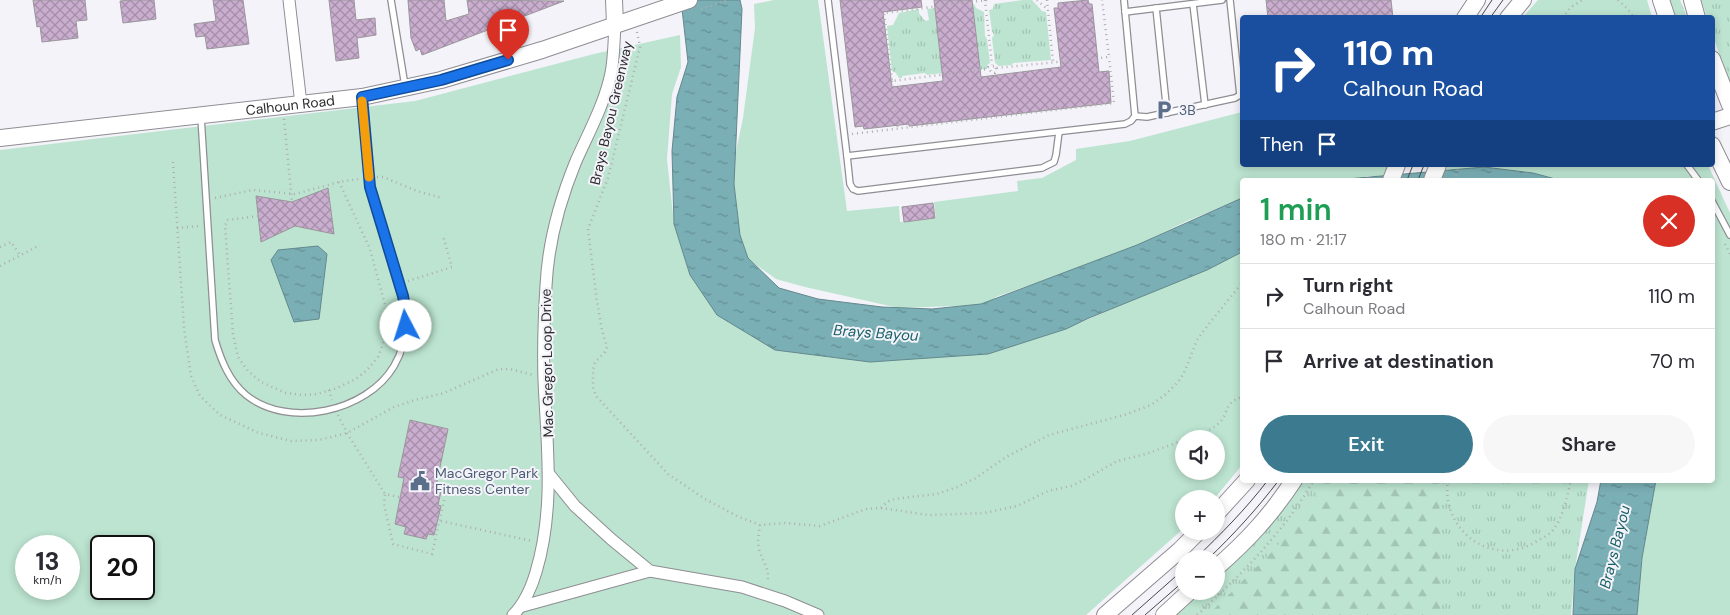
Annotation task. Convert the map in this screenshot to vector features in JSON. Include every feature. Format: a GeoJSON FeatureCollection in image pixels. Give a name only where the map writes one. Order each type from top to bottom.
{"type":"FeatureCollection","features":[{"type":"Feature","properties":{"kind":"street"},"geometry":{"type":"LineString","coordinates":[[289,0],[301,104]]}},
{"type":"Feature","properties":{"kind":"street"},"geometry":{"type":"LineString","coordinates":[[614,0],[615,24]]}},
{"type":"Feature","properties":{"kind":"street","name":"Calhoun Road"},"geometry":{"type":"LineString","coordinates":[[0,138],[362,97],[441,80],[542,50],[615,24],[640,22],[689,0]]}},
{"type":"Feature","properties":{"kind":"street"},"geometry":{"type":"LineString","coordinates":[[1467,15],[1477,0]]}},
{"type":"Feature","properties":{"kind":"street"},"geometry":{"type":"LineString","coordinates":[[1510,15],[1523,0]]}},
{"type":"Feature","properties":{"kind":"street"},"geometry":{"type":"LineString","coordinates":[[1661,0],[1666,15]]}},
{"type":"Feature","properties":{"kind":"street"},"geometry":{"type":"LineString","coordinates":[[1692,0],[1696,15]]}},
{"type":"Feature","properties":{"kind":"street","name":"Mac Gregor Loop Drive"},"geometry":{"type":"LineString","coordinates":[[513,615],[523,606],[532,585],[543,544],[547,519],[549,474],[544,378],[546,284],[552,243],[562,198],[596,118],[611,74],[615,24]]}},
{"type":"Feature","properties":{"kind":"street"},"geometry":{"type":"LineString","coordinates":[[1715,67],[1730,106]]}},
{"type":"Feature","properties":{"kind":"street"},"geometry":{"type":"LineString","coordinates":[[1715,121],[1730,116]]}},
{"type":"Feature","properties":{"kind":"street"},"geometry":{"type":"LineString","coordinates":[[1715,151],[1730,182]]}},
{"type":"Feature","properties":{"kind":"street"},"geometry":{"type":"LineString","coordinates":[[549,474],[576,506],[611,539],[650,571]]}},
{"type":"Feature","properties":{"kind":"street"},"geometry":{"type":"LineString","coordinates":[[1225,504],[1244,483]]}},
{"type":"Feature","properties":{"kind":"street"},"geometry":{"type":"LineString","coordinates":[[1225,560],[1273,512],[1292,483]]}},
{"type":"Feature","properties":{"kind":"street"},"geometry":{"type":"LineString","coordinates":[[1105,615],[1190,540]]}},
{"type":"Feature","properties":{"kind":"street"},"geometry":{"type":"LineString","coordinates":[[523,606],[650,571],[720,583],[764,594],[818,615]]}},
{"type":"Feature","properties":{"kind":"street"},"geometry":{"type":"LineString","coordinates":[[1164,615],[1180,600]]}},
{"type":"Feature","properties":{"kind":"lane"},"geometry":{"type":"LineString","coordinates":[[390,0],[405,88]]}},
{"type":"Feature","properties":{"kind":"lane"},"geometry":{"type":"LineString","coordinates":[[828,0],[850,184],[853,189],[858,191],[1042,168],[1054,162],[1059,132]]}},
{"type":"Feature","properties":{"kind":"lane"},"geometry":{"type":"LineString","coordinates":[[847,156],[1125,124],[1131,121],[1135,116],[1124,0]]}},
{"type":"Feature","properties":{"kind":"lane"},"geometry":{"type":"LineString","coordinates":[[1125,12],[1222,0]]}},
{"type":"Feature","properties":{"kind":"lane"},"geometry":{"type":"LineString","coordinates":[[1135,116],[1147,117],[1167,113],[1235,98],[1240,94],[1230,0]]}},
{"type":"Feature","properties":{"kind":"lane"},"geometry":{"type":"LineString","coordinates":[[1193,4],[1205,105]]}},
{"type":"Feature","properties":{"kind":"lane"},"geometry":{"type":"LineString","coordinates":[[1156,8],[1167,113]]}},
{"type":"Feature","properties":{"kind":"lane"},"geometry":{"type":"LineString","coordinates":[[200,115],[215,340],[221,361],[233,380],[246,395],[269,408],[290,413],[313,414],[335,408],[359,398],[380,383],[394,366],[402,347],[406,326],[406,313],[399,284],[370,187],[362,97]]}},
{"type":"Feature","properties":{"kind":"lane"},"geometry":{"type":"LineString","coordinates":[[1688,167],[1697,178]]}},
{"type":"Feature","properties":{"kind":"lane"},"geometry":{"type":"LineString","coordinates":[[1715,208],[1730,235]]}},
{"type":"Feature","properties":{"kind":"path"},"geometry":{"type":"LineString","coordinates":[[898,129],[884,13],[986,0],[992,65],[996,68],[1109,57]]}},
{"type":"Feature","properties":{"kind":"path"},"geometry":{"type":"LineString","coordinates":[[1037,0],[1048,10]]}},
{"type":"Feature","properties":{"kind":"path"},"geometry":{"type":"LineString","coordinates":[[1047,0],[1053,62]]}},
{"type":"Feature","properties":{"kind":"path"},"geometry":{"type":"LineString","coordinates":[[852,134],[1114,104],[1102,0]]}},
{"type":"Feature","properties":{"kind":"path"},"geometry":{"type":"LineString","coordinates":[[1565,15],[1570,8],[1582,0]]}},
{"type":"Feature","properties":{"kind":"path"},"geometry":{"type":"LineString","coordinates":[[1618,0],[1632,15]]}},
{"type":"Feature","properties":{"kind":"path","name":"Brays Bayou Greenway"},"geometry":{"type":"LineString","coordinates":[[640,22],[640,47],[608,178],[588,229],[597,302],[607,347],[605,352],[595,362],[592,379],[593,389],[597,397],[668,474],[705,499],[738,517],[760,525],[820,526],[866,510],[881,508],[920,514],[954,515],[984,513],[1017,506],[1048,492],[1071,486],[1117,461],[1146,454],[1175,443]]}},
{"type":"Feature","properties":{"kind":"path"},"geometry":{"type":"LineString","coordinates":[[892,81],[988,69],[992,65]]}},
{"type":"Feature","properties":{"kind":"path"},"geometry":{"type":"LineString","coordinates":[[988,69],[995,73],[996,68]]}},
{"type":"Feature","properties":{"kind":"path"},"geometry":{"type":"LineString","coordinates":[[283,106],[292,202]]}},
{"type":"Feature","properties":{"kind":"path"},"geometry":{"type":"LineString","coordinates":[[965,108],[967,121]]}},
{"type":"Feature","properties":{"kind":"path"},"geometry":{"type":"LineString","coordinates":[[173,162],[184,328],[191,376],[200,396],[220,415],[259,432],[291,441],[319,440],[346,433],[394,407],[444,393],[499,369],[510,369],[544,378]]}},
{"type":"Feature","properties":{"kind":"path"},"geometry":{"type":"LineString","coordinates":[[206,199],[253,190],[291,193],[314,190],[339,182],[369,176],[383,177],[417,191],[442,198]]}},
{"type":"Feature","properties":{"kind":"path"},"geometry":{"type":"LineString","coordinates":[[258,216],[227,220],[225,226],[233,334],[238,357],[248,371],[260,382],[286,393],[302,396],[329,390],[356,379],[368,370],[378,357],[383,344],[388,316],[370,249],[339,182]]}},
{"type":"Feature","properties":{"kind":"path"},"geometry":{"type":"LineString","coordinates":[[177,228],[202,226]]}},
{"type":"Feature","properties":{"kind":"path"},"geometry":{"type":"LineString","coordinates":[[399,284],[452,267],[443,236]]}},
{"type":"Feature","properties":{"kind":"path"},"geometry":{"type":"LineString","coordinates":[[0,246],[11,242],[20,255]]}},
{"type":"Feature","properties":{"kind":"path"},"geometry":{"type":"LineString","coordinates":[[0,266],[40,245]]}},
{"type":"Feature","properties":{"kind":"path","name":"Brays Bayou Greenway"},"geometry":{"type":"LineString","coordinates":[[881,508],[887,502],[894,499],[937,494],[957,487],[976,478],[1006,456],[1049,435],[1124,415],[1150,405],[1166,394],[1178,382],[1184,373],[1197,340],[1240,285]]}},
{"type":"Feature","properties":{"kind":"path"},"geometry":{"type":"LineString","coordinates":[[329,390],[346,433],[385,494],[384,504],[393,544],[432,554],[447,486],[436,483]]}},
{"type":"Feature","properties":{"kind":"path","name":"Brays Bayou Greenway"},"geometry":{"type":"LineString","coordinates":[[1206,430],[1218,425],[1231,403],[1240,398]]}},
{"type":"Feature","properties":{"kind":"path"},"geometry":{"type":"LineString","coordinates":[[1197,615],[1226,589],[1262,552],[1301,502],[1312,483]]}},
{"type":"Feature","properties":{"kind":"path"},"geometry":{"type":"LineString","coordinates":[[1448,483],[1448,500],[1452,516],[1460,529],[1478,543],[1491,549],[1506,551],[1526,548],[1553,530],[1564,508],[1571,483]]}},
{"type":"Feature","properties":{"kind":"path"},"geometry":{"type":"LineString","coordinates":[[385,494],[399,497]]}},
{"type":"Feature","properties":{"kind":"path"},"geometry":{"type":"LineString","coordinates":[[440,521],[543,544]]}},
{"type":"Feature","properties":{"kind":"path"},"geometry":{"type":"LineString","coordinates":[[760,525],[759,548],[768,572],[764,594]]}},
{"type":"Feature","properties":{"kind":"green space"},"geometry":{"type":"Polygon","coordinates":[[[774,0],[818,0],[847,211],[899,206],[900,222],[936,218],[934,202],[1018,191],[1017,181],[1042,178],[1076,160],[1076,149],[1130,141],[1240,113],[1240,167],[1387,167],[1383,176],[1367,176],[1363,178],[1240,178],[1240,200],[1187,221],[1115,256],[998,296],[983,305],[899,308],[805,287],[776,279],[748,259],[732,223],[730,180],[743,118],[755,28],[754,4],[774,0]]]}},
{"type":"Feature","properties":{"kind":"green space"},"geometry":{"type":"Polygon","coordinates":[[[1032,0],[1042,11],[1046,12],[1051,60],[999,66],[995,63],[992,38],[994,35],[989,10],[993,9],[994,4],[1032,0]]]}},
{"type":"Feature","properties":{"kind":"green space"},"geometry":{"type":"Polygon","coordinates":[[[1538,0],[1647,0],[1651,15],[1525,15],[1538,0]]]}},
{"type":"Feature","properties":{"kind":"green space"},"geometry":{"type":"Polygon","coordinates":[[[1670,0],[1680,0],[1686,15],[1675,15],[1670,0]]]}},
{"type":"Feature","properties":{"kind":"green space"},"geometry":{"type":"Polygon","coordinates":[[[1701,0],[1730,0],[1730,84],[1715,42],[1715,15],[1706,15],[1701,0]]]}},
{"type":"Feature","properties":{"kind":"green space"},"geometry":{"type":"Polygon","coordinates":[[[974,4],[976,8],[984,12],[985,36],[990,63],[987,65],[987,69],[972,70],[962,5],[974,4]]]}},
{"type":"Feature","properties":{"kind":"green space"},"geometry":{"type":"Polygon","coordinates":[[[945,7],[936,18],[942,73],[927,75],[925,73],[899,78],[892,71],[887,26],[893,25],[899,13],[919,9],[919,13],[925,21],[929,20],[927,9],[945,7]]]}},
{"type":"Feature","properties":{"kind":"green space"},"geometry":{"type":"Polygon","coordinates":[[[680,35],[681,67],[672,94],[667,159],[674,224],[690,275],[988,354],[1066,329],[1240,253],[1240,467],[1221,490],[1175,490],[1175,536],[1086,615],[0,615],[0,150],[415,101],[594,54],[680,35]]]}},
{"type":"Feature","properties":{"kind":"green space"},"geometry":{"type":"Polygon","coordinates":[[[1447,167],[1484,167],[1446,170],[1447,167]]]}},
{"type":"Feature","properties":{"kind":"green space"},"geometry":{"type":"Polygon","coordinates":[[[1484,167],[1709,167],[1714,178],[1552,178],[1533,173],[1484,167]]]}},
{"type":"Feature","properties":{"kind":"green space"},"geometry":{"type":"Polygon","coordinates":[[[1715,180],[1730,213],[1730,615],[1637,615],[1642,558],[1655,483],[1715,483],[1715,180]]]}},
{"type":"Feature","properties":{"kind":"green space"},"geometry":{"type":"Polygon","coordinates":[[[1302,483],[1589,483],[1575,569],[1571,615],[1175,615],[1191,600],[1225,600],[1225,570],[1252,545],[1302,483]]]}},
{"type":"Feature","properties":{"kind":"green space"},"geometry":{"type":"Polygon","coordinates":[[[1326,483],[1439,483],[1442,615],[1208,615],[1275,549],[1326,483]]]}},
{"type":"Feature","properties":{"kind":"water","name":"Brays Bayou"},"geometry":{"type":"Polygon","coordinates":[[[681,0],[740,0],[742,9],[734,184],[740,235],[748,258],[779,288],[818,299],[882,307],[932,309],[981,304],[1137,245],[1240,199],[1240,253],[1207,270],[1066,329],[988,354],[870,362],[775,350],[717,315],[690,275],[674,224],[672,151],[677,97],[688,62],[681,0]]]}},
{"type":"Feature","properties":{"kind":"water"},"geometry":{"type":"Polygon","coordinates":[[[1484,167],[1533,173],[1552,178],[1359,178],[1484,167]]]}},
{"type":"Feature","properties":{"kind":"water"},"geometry":{"type":"Polygon","coordinates":[[[318,246],[327,254],[319,319],[294,322],[271,260],[278,250],[318,246]]]}},
{"type":"Feature","properties":{"kind":"water","name":"Brays Bayou"},"geometry":{"type":"Polygon","coordinates":[[[1600,483],[1655,483],[1642,558],[1637,615],[1573,615],[1575,569],[1597,502],[1600,483]]]}},
{"type":"Feature","properties":{"kind":"building"},"geometry":{"type":"Polygon","coordinates":[[[33,0],[85,0],[87,20],[76,21],[78,38],[42,42],[40,26],[37,27],[33,0]]]}},
{"type":"Feature","properties":{"kind":"building"},"geometry":{"type":"Polygon","coordinates":[[[154,0],[156,19],[123,23],[120,1],[154,0]]]}},
{"type":"Feature","properties":{"kind":"building"},"geometry":{"type":"Polygon","coordinates":[[[213,0],[243,0],[249,44],[207,49],[205,36],[196,37],[194,24],[216,21],[213,0]]]}},
{"type":"Feature","properties":{"kind":"building"},"geometry":{"type":"Polygon","coordinates":[[[329,0],[354,0],[356,20],[375,18],[376,35],[357,38],[359,58],[336,61],[329,0]]]}},
{"type":"Feature","properties":{"kind":"building"},"geometry":{"type":"Polygon","coordinates":[[[408,0],[444,0],[446,21],[469,14],[467,0],[564,1],[422,55],[420,49],[416,51],[411,38],[408,0]]]}},
{"type":"Feature","properties":{"kind":"building"},"geometry":{"type":"Polygon","coordinates":[[[840,0],[921,0],[922,7],[883,12],[892,87],[943,81],[934,0],[972,0],[981,77],[1061,67],[1054,8],[1058,8],[1058,3],[1088,0],[1089,4],[1092,4],[1099,72],[1109,71],[1111,103],[909,126],[909,124],[864,129],[863,126],[855,127],[840,0]]]}},
{"type":"Feature","properties":{"kind":"building"},"geometry":{"type":"Polygon","coordinates":[[[1266,0],[1391,0],[1393,15],[1268,15],[1266,0]]]}},
{"type":"Feature","properties":{"kind":"building"},"geometry":{"type":"Polygon","coordinates":[[[328,188],[334,234],[295,226],[261,242],[256,196],[292,202],[328,188]]]}},
{"type":"Feature","properties":{"kind":"building"},"geometry":{"type":"Polygon","coordinates":[[[933,203],[935,218],[904,222],[902,207],[933,203]]]}},
{"type":"Feature","properties":{"kind":"building","name":"MacGregor Park Fitness Center"},"geometry":{"type":"Polygon","coordinates":[[[410,420],[448,429],[436,486],[442,487],[438,505],[441,506],[434,535],[428,534],[426,539],[404,534],[406,527],[395,524],[404,478],[398,477],[410,420]]]}},
{"type":"Feature","properties":{"kind":"tram line"},"geometry":{"type":"LineString","coordinates":[[1482,15],[1492,0]]}},
{"type":"Feature","properties":{"kind":"tram line"},"geometry":{"type":"LineString","coordinates":[[1492,15],[1503,0]]}},
{"type":"Feature","properties":{"kind":"tram line"},"geometry":{"type":"LineString","coordinates":[[1408,178],[1412,167]]}},
{"type":"Feature","properties":{"kind":"tram line"},"geometry":{"type":"LineString","coordinates":[[1419,178],[1423,167]]}},
{"type":"Feature","properties":{"kind":"tram line"},"geometry":{"type":"LineString","coordinates":[[1204,550],[1233,521],[1266,483]]}},
{"type":"Feature","properties":{"kind":"tram line"},"geometry":{"type":"LineString","coordinates":[[1217,550],[1245,521],[1277,483]]}},
{"type":"Feature","properties":{"kind":"tram line"},"geometry":{"type":"LineString","coordinates":[[1132,615],[1175,577]]}},
{"type":"Feature","properties":{"kind":"tram line"},"geometry":{"type":"LineString","coordinates":[[1145,615],[1175,589]]}},
{"type":"Feature","properties":{"kind":"slow traffic"},"geometry":{"type":"LineString","coordinates":[[362,101],[369,177]]}},
{"type":"Feature","properties":{"kind":"place","name":"3B"},"geometry":{"type":"Point","coordinates":[1164,110]}},
{"type":"Feature","properties":{"kind":"place","name":"MacGregor Park Fitness Center"},"geometry":{"type":"Point","coordinates":[420,481]}},
{"type":"Feature","properties":{"kind":"route"},"geometry":{"type":"LineString","coordinates":[[406,326],[403,296],[370,187],[362,97],[441,80],[508,60]]}}]}
